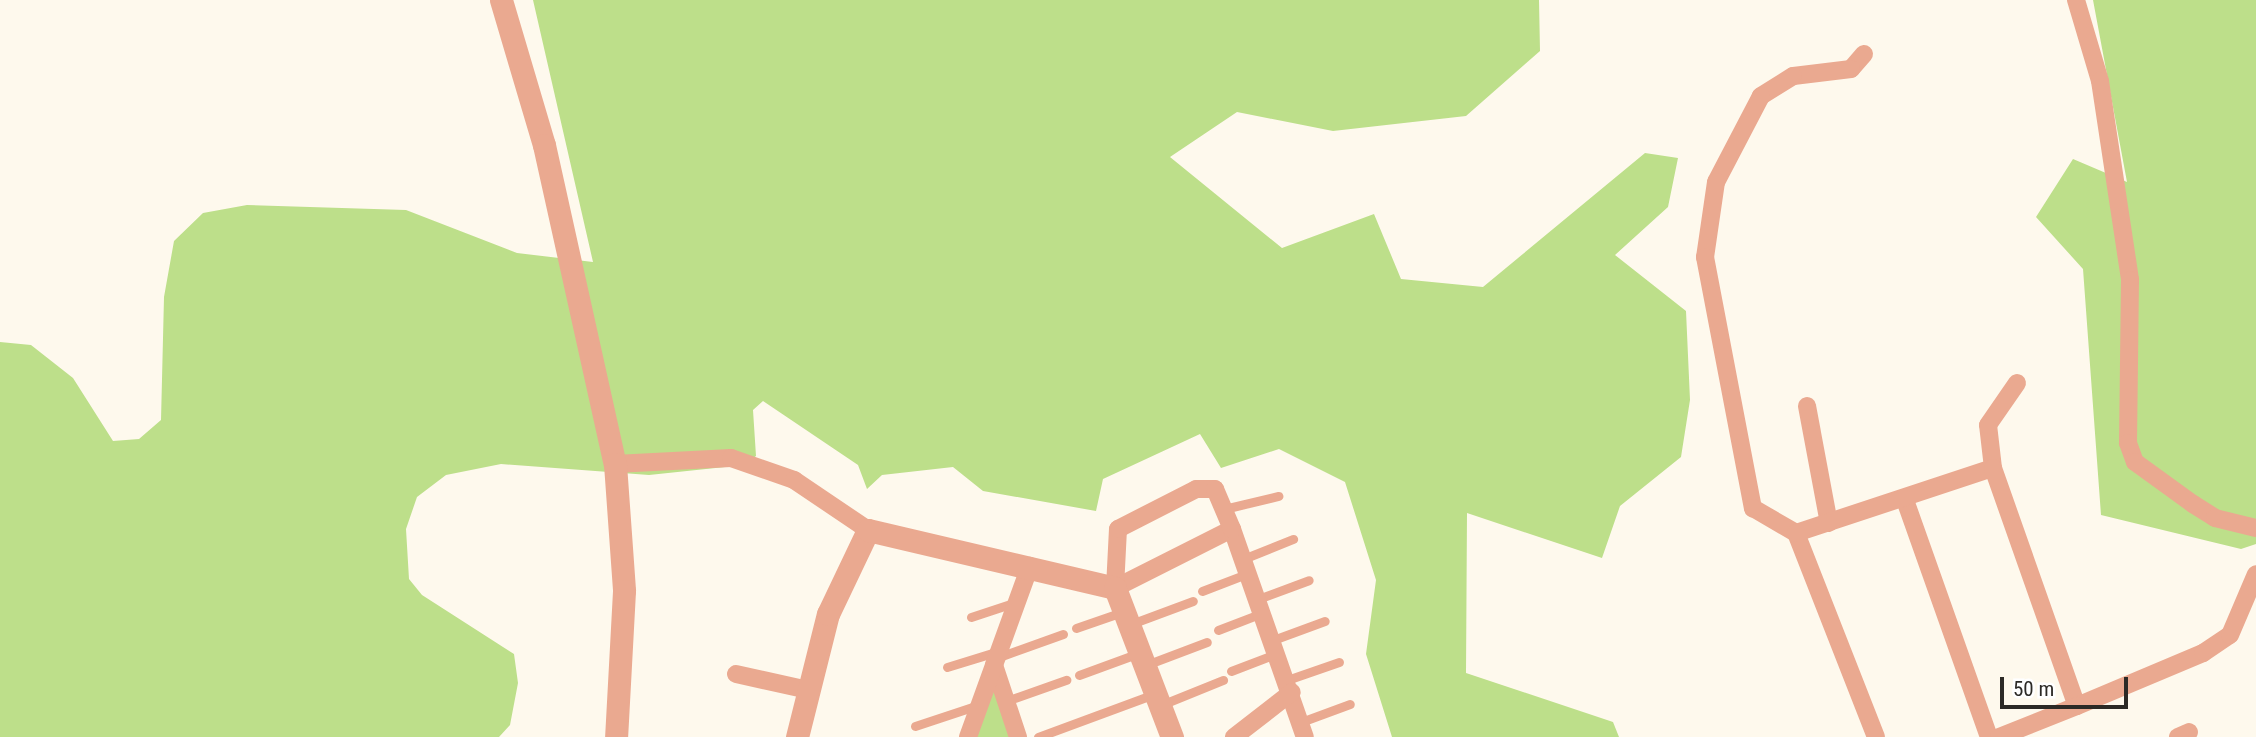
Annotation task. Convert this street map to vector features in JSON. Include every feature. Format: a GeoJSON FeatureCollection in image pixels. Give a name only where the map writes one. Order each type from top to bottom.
{"type":"FeatureCollection","features":[{"type":"Feature","properties":{"kind":"street"},"geometry":{"type":"LineString","coordinates":[[501,0],[544,145],[615,464],[624,591],[616,737]]}},
{"type":"Feature","properties":{"kind":"street"},"geometry":{"type":"LineString","coordinates":[[2076,0],[2100,81],[2128,266],[2128,443],[2135,462],[2193,504],[2215,518],[2256,528]]}},
{"type":"Feature","properties":{"kind":"street"},"geometry":{"type":"LineString","coordinates":[[1864,54],[1851,69],[1793,76],[1761,96],[1716,182],[1706,244],[1707,279],[1753,508],[1796,533],[1876,737]]}},
{"type":"Feature","properties":{"kind":"street"},"geometry":{"type":"LineString","coordinates":[[2017,383],[1988,425],[1993,468],[2077,706]]}},
{"type":"Feature","properties":{"kind":"street"},"geometry":{"type":"LineString","coordinates":[[1807,406],[1829,523]]}},
{"type":"Feature","properties":{"kind":"street"},"geometry":{"type":"LineString","coordinates":[[615,464],[731,458],[794,480],[868,530],[1115,588],[1232,529]]}},
{"type":"Feature","properties":{"kind":"street"},"geometry":{"type":"LineString","coordinates":[[1796,533],[1905,500],[1993,468]]}},
{"type":"Feature","properties":{"kind":"street"},"geometry":{"type":"LineString","coordinates":[[1168,736],[1129,617],[1115,588],[1118,529],[1206,485],[1224,509],[1232,529],[1290,686],[1304,733]]}},
{"type":"Feature","properties":{"kind":"street"},"geometry":{"type":"LineString","coordinates":[[1905,500],[1989,737]]}},
{"type":"Feature","properties":{"kind":"street"},"geometry":{"type":"LineString","coordinates":[[797,737],[828,614],[868,530]]}},
{"type":"Feature","properties":{"kind":"street"},"geometry":{"type":"LineString","coordinates":[[968,737],[1030,566]]}},
{"type":"Feature","properties":{"kind":"street"},"geometry":{"type":"LineString","coordinates":[[1999,737],[2203,653],[2230,635],[2256,574]]}},
{"type":"Feature","properties":{"kind":"street"},"geometry":{"type":"LineString","coordinates":[[996,658],[1018,737]]}},
{"type":"Feature","properties":{"kind":"street"},"geometry":{"type":"LineString","coordinates":[[736,674],[808,690]]}},
{"type":"Feature","properties":{"kind":"street"},"geometry":{"type":"LineString","coordinates":[[1234,737],[1290,686]]}},
{"type":"Feature","properties":{"kind":"lane"},"geometry":{"type":"LineString","coordinates":[[1224,509],[1278,496]]}},
{"type":"Feature","properties":{"kind":"lane"},"geometry":{"type":"LineString","coordinates":[[1202,591],[1293,539]]}},
{"type":"Feature","properties":{"kind":"lane"},"geometry":{"type":"LineString","coordinates":[[1218,630],[1309,580]]}},
{"type":"Feature","properties":{"kind":"lane"},"geometry":{"type":"LineString","coordinates":[[1076,628],[1193,601]]}},
{"type":"Feature","properties":{"kind":"lane"},"geometry":{"type":"LineString","coordinates":[[971,617],[1017,602]]}},
{"type":"Feature","properties":{"kind":"lane"},"geometry":{"type":"LineString","coordinates":[[1231,671],[1325,621]]}},
{"type":"Feature","properties":{"kind":"lane"},"geometry":{"type":"LineString","coordinates":[[947,667],[996,658],[1063,634]]}},
{"type":"Feature","properties":{"kind":"lane"},"geometry":{"type":"LineString","coordinates":[[1079,675],[1206,642]]}},
{"type":"Feature","properties":{"kind":"lane"},"geometry":{"type":"LineString","coordinates":[[1290,686],[1339,662]]}},
{"type":"Feature","properties":{"kind":"lane"},"geometry":{"type":"LineString","coordinates":[[1006,701],[1066,680]]}},
{"type":"Feature","properties":{"kind":"lane"},"geometry":{"type":"LineString","coordinates":[[1038,737],[1223,680]]}},
{"type":"Feature","properties":{"kind":"lane"},"geometry":{"type":"LineString","coordinates":[[1304,733],[1350,704]]}},
{"type":"Feature","properties":{"kind":"lane"},"geometry":{"type":"LineString","coordinates":[[915,726],[978,705]]}},
{"type":"Feature","properties":{"kind":"green space"},"geometry":{"type":"Polygon","coordinates":[[[533,0],[1539,0],[1540,51],[1466,116],[1333,131],[1237,112],[1170,157],[1282,248],[1374,214],[1401,279],[1483,287],[1645,153],[1678,158],[1668,207],[1615,255],[1686,311],[1690,400],[1681,457],[1620,506],[1602,558],[1467,513],[1466,673],[1613,722],[1619,737],[1392,737],[1366,654],[1376,580],[1345,482],[1279,449],[1221,468],[1200,434],[1103,479],[1096,511],[983,491],[953,467],[882,475],[867,489],[858,465],[763,401],[753,410],[756,456],[744,465],[649,475],[501,464],[446,475],[417,497],[406,529],[409,579],[422,595],[514,654],[518,683],[510,725],[499,737],[0,737],[0,342],[31,345],[73,378],[113,441],[139,439],[161,420],[164,297],[174,241],[203,213],[247,205],[406,210],[517,253],[593,262],[533,0]]]}},
{"type":"Feature","properties":{"kind":"green space"},"geometry":{"type":"Polygon","coordinates":[[[2093,0],[2256,0],[2256,544],[2241,549],[2101,515],[2083,269],[2036,217],[2073,159],[2127,182],[2093,0]]]}},
{"type":"Feature","properties":{"kind":"green space"},"geometry":{"type":"Polygon","coordinates":[[[997,687],[1014,737],[973,737],[988,690],[997,687]]]}}]}
